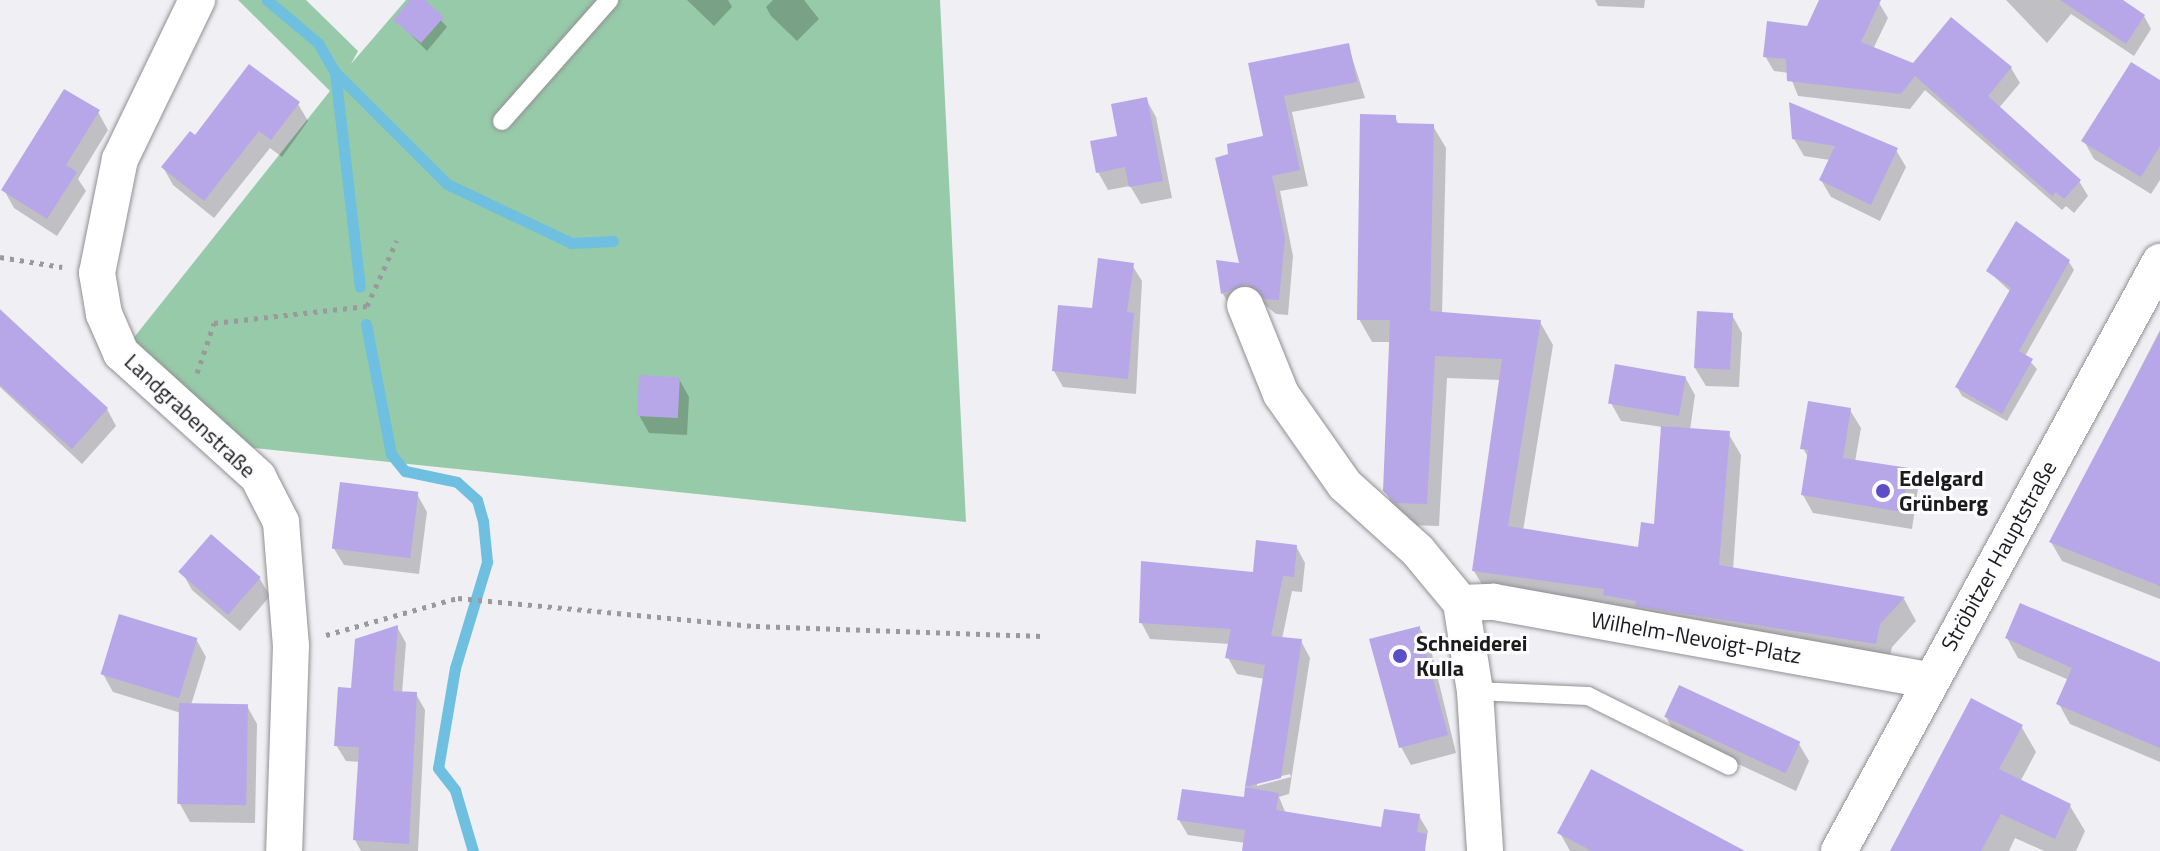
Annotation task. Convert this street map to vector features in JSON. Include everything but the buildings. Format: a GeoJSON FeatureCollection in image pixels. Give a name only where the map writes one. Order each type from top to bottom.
{"type":"FeatureCollection","features":[{"type":"Feature","properties":{"kind":"street","name":"Landgrabenstraße"},"geometry":{"type":"LineString","coordinates":[[197,0],[120,159],[97,273],[104,314],[121,353],[143,378],[185,408],[258,477],[281,522],[291,645],[284,851]]}},
{"type":"Feature","properties":{"kind":"street","name":"Ströbitzer Hauptstraße"},"geometry":{"type":"LineString","coordinates":[[1839,851],[2160,262]]}},
{"type":"Feature","properties":{"kind":"street"},"geometry":{"type":"LineString","coordinates":[[1245,305],[1281,394],[1345,485],[1418,551],[1461,603],[1475,691],[1485,851]]}},
{"type":"Feature","properties":{"kind":"street","name":"Wilhelm-Nevoigt-Platz"},"geometry":{"type":"LineString","coordinates":[[1461,603],[1494,602],[1931,681]]}},
{"type":"Feature","properties":{"kind":"lane"},"geometry":{"type":"LineString","coordinates":[[502,121],[609,0]]}},
{"type":"Feature","properties":{"kind":"lane"},"geometry":{"type":"LineString","coordinates":[[1475,691],[1588,696],[1729,766]]}},
{"type":"Feature","properties":{"kind":"path"},"geometry":{"type":"LineString","coordinates":[[185,408],[214,323],[367,306],[397,240]]}},
{"type":"Feature","properties":{"kind":"path"},"geometry":{"type":"LineString","coordinates":[[0,257],[97,273]]}},
{"type":"Feature","properties":{"kind":"path"},"geometry":{"type":"LineString","coordinates":[[291,645],[458,598],[756,626],[1042,636]]}},
{"type":"Feature","properties":{"kind":"green space"},"geometry":{"type":"Polygon","coordinates":[[[238,0],[306,0],[358,51],[351,64],[406,0],[940,0],[966,522],[245,447],[128,345],[330,91],[238,0]]]}},
{"type":"Feature","properties":{"kind":"waterway"},"geometry":{"type":"LineString","coordinates":[[267,0],[318,43],[335,72],[360,287]]}},
{"type":"Feature","properties":{"kind":"waterway"},"geometry":{"type":"LineString","coordinates":[[335,72],[447,184],[571,243],[613,241]]}},
{"type":"Feature","properties":{"kind":"waterway"},"geometry":{"type":"LineString","coordinates":[[366,324],[391,454],[405,471],[457,482],[477,500],[483,521],[487,562],[455,668],[438,768],[455,790],[473,851]]}},
{"type":"Feature","properties":{"kind":"place","name":"Edelgard Grünberg"},"geometry":{"type":"Point","coordinates":[1883,491]}},
{"type":"Feature","properties":{"kind":"place","name":"Schneiderei Kulla"},"geometry":{"type":"Point","coordinates":[1400,656]}}]}
